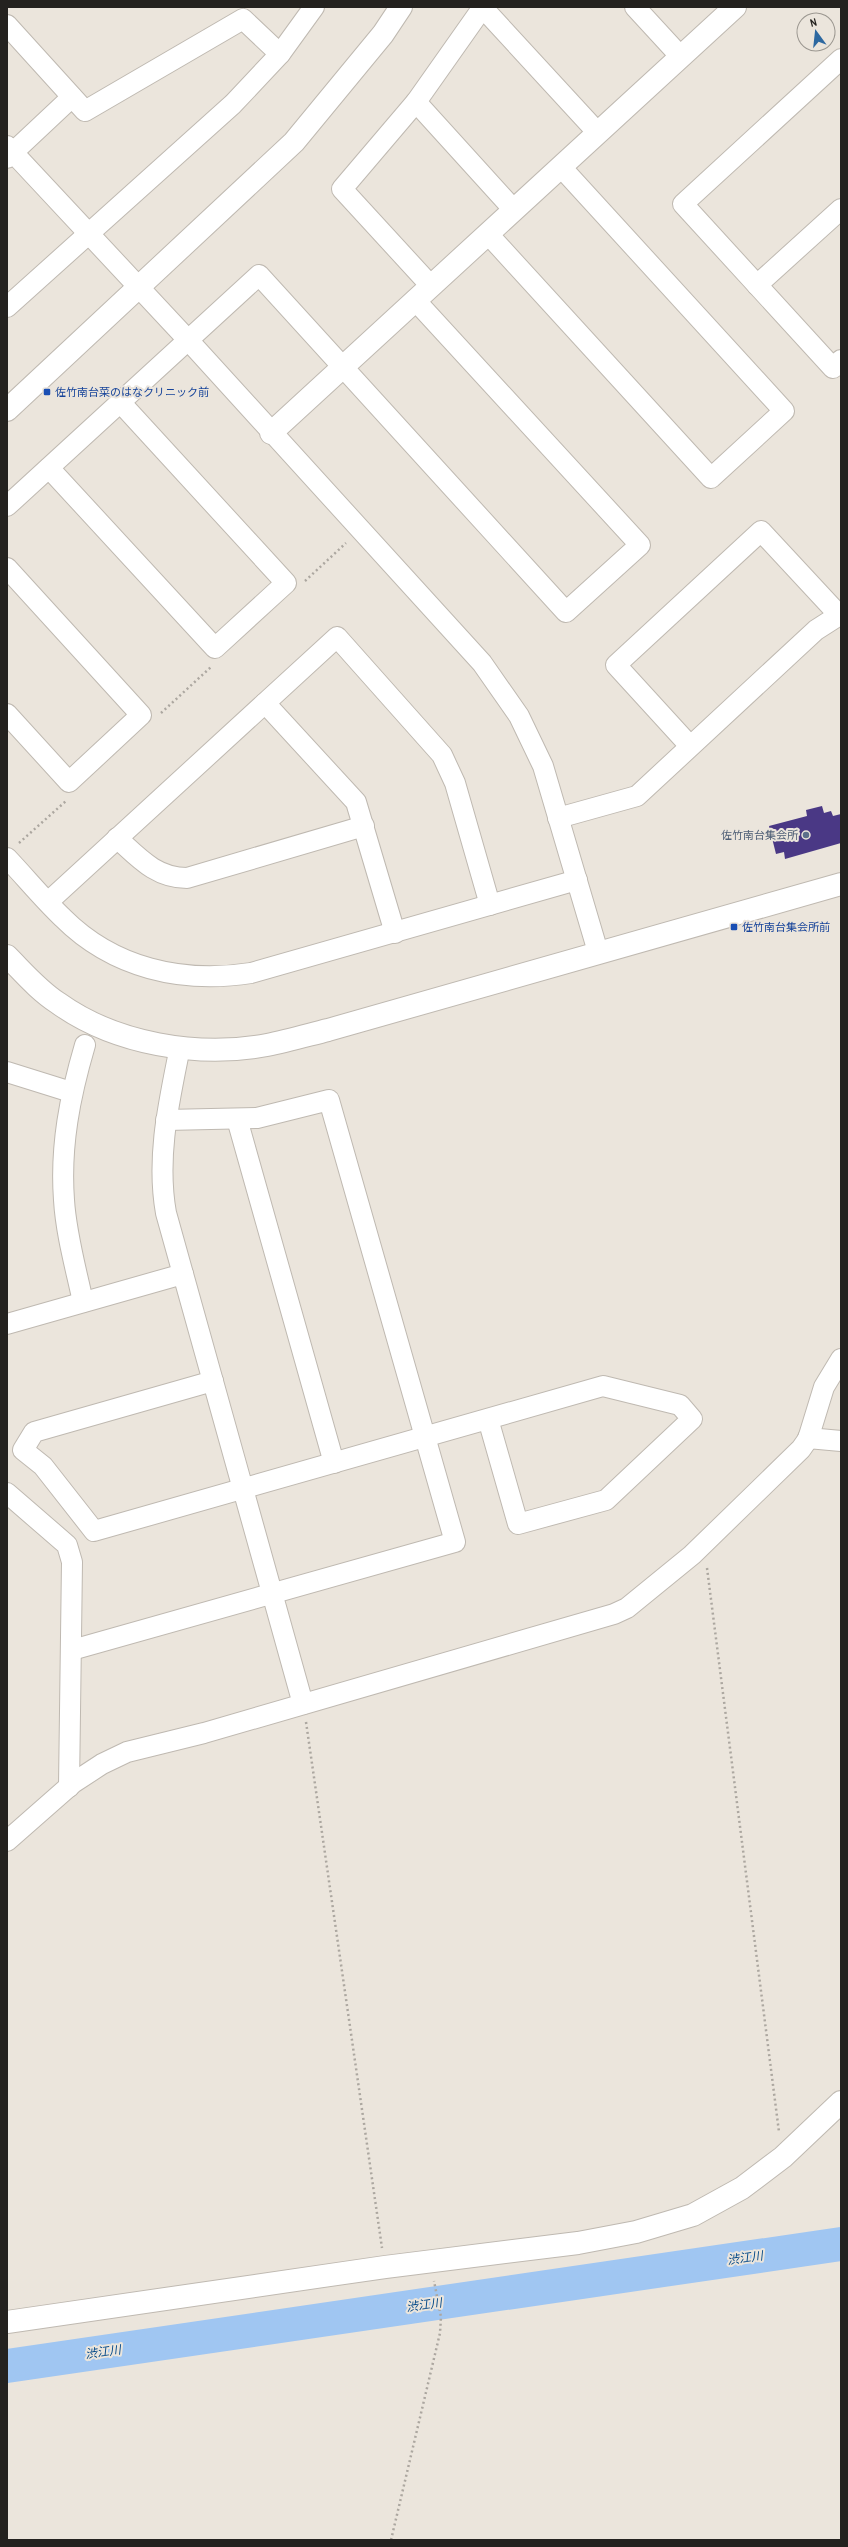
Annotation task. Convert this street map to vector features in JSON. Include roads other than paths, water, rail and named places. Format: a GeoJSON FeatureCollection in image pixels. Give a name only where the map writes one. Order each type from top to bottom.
{"type":"FeatureCollection","features":[{"type":"Feature","properties":{"kind":"street"},"geometry":{"type":"LineString","coordinates":[[7,306],[233,104],[280,54],[314,7]]}},
{"type":"Feature","properties":{"kind":"street"},"geometry":{"type":"LineString","coordinates":[[7,410],[294,142],[383,34],[401,7]]}},
{"type":"Feature","properties":{"kind":"street"},"geometry":{"type":"LineString","coordinates":[[431,286],[342,189],[416,102],[483,7],[598,133]]}},
{"type":"Feature","properties":{"kind":"street"},"geometry":{"type":"LineString","coordinates":[[635,7],[681,57]]}},
{"type":"Feature","properties":{"kind":"street"},"geometry":{"type":"LineString","coordinates":[[271,433],[735,7]]}},
{"type":"Feature","properties":{"kind":"street"},"geometry":{"type":"LineString","coordinates":[[7,24],[85,111],[243,19],[280,54]]}},
{"type":"Feature","properties":{"kind":"street"},"geometry":{"type":"LineString","coordinates":[[841,59],[683,204],[833,368],[841,360]]}},
{"type":"Feature","properties":{"kind":"street"},"geometry":{"type":"LineString","coordinates":[[72,97],[9,152],[88,233],[189,341],[271,433],[482,663],[503,691],[519,716],[543,766],[598,952]]}},
{"type":"Feature","properties":{"kind":"street"},"geometry":{"type":"LineString","coordinates":[[416,102],[514,210]]}},
{"type":"Feature","properties":{"kind":"street"},"geometry":{"type":"LineString","coordinates":[[488,234],[711,478],[779,416],[784,411],[561,167]]}},
{"type":"Feature","properties":{"kind":"street"},"geometry":{"type":"LineString","coordinates":[[757,285],[841,209]]}},
{"type":"Feature","properties":{"kind":"street"},"geometry":{"type":"LineString","coordinates":[[7,506],[189,341],[259,275],[566,612],[640,545],[415,300]]}},
{"type":"Feature","properties":{"kind":"street"},"geometry":{"type":"LineString","coordinates":[[49,468],[215,648],[286,583],[120,402]]}},
{"type":"Feature","properties":{"kind":"street"},"geometry":{"type":"LineString","coordinates":[[558,818],[637,796],[816,630],[840,614],[761,531],[616,665],[690,746]]}},
{"type":"Feature","properties":{"kind":"street"},"geometry":{"type":"LineString","coordinates":[[7,568],[141,714],[69,782],[7,714]]}},
{"type":"Feature","properties":{"kind":"street"},"geometry":{"type":"LineString","coordinates":[[48,902],[336,637],[442,755],[455,783],[490,905]]}},
{"type":"Feature","properties":{"kind":"street"},"geometry":{"type":"LineString","coordinates":[[265,703],[356,802],[394,933]]}},
{"type":"Feature","properties":{"kind":"street"},"geometry":{"type":"LineString","coordinates":[[117,838],[152,870],[164,876],[187,878],[364,826]]}},
{"type":"Feature","properties":{"kind":"street"},"geometry":{"type":"LineString","coordinates":[[11,860],[63,919],[113,956],[170,975],[198,978],[227,977],[251,973],[576,880]]}},
{"type":"Feature","properties":{"kind":"street"},"geometry":{"type":"LineString","coordinates":[[7,956],[33,983],[58,1004],[81,1016],[146,1042],[180,1047],[225,1050],[266,1045],[328,1030],[841,884]]}},
{"type":"Feature","properties":{"kind":"street"},"geometry":{"type":"LineString","coordinates":[[83,1302],[64,1202],[65,1129],[71,1092],[85,1045]]}},
{"type":"Feature","properties":{"kind":"street"},"geometry":{"type":"LineString","coordinates":[[180,1047],[166,1120],[163,1148],[162,1191],[183,1274],[303,1704]]}},
{"type":"Feature","properties":{"kind":"street"},"geometry":{"type":"LineString","coordinates":[[7,1072],[71,1092]]}},
{"type":"Feature","properties":{"kind":"street"},"geometry":{"type":"LineString","coordinates":[[72,1650],[455,1542],[329,1100],[264,1117],[238,1119],[166,1120]]}},
{"type":"Feature","properties":{"kind":"street"},"geometry":{"type":"LineString","coordinates":[[238,1119],[334,1463]]}},
{"type":"Feature","properties":{"kind":"street"},"geometry":{"type":"LineString","coordinates":[[7,1324],[183,1274]]}},
{"type":"Feature","properties":{"kind":"street"},"geometry":{"type":"LineString","coordinates":[[7,1842],[69,1787],[102,1764],[127,1752],[303,1704],[614,1614],[627,1608],[692,1555],[801,1449],[808,1438],[824,1387],[841,1359]]}},
{"type":"Feature","properties":{"kind":"street"},"geometry":{"type":"LineString","coordinates":[[213,1381],[34,1432],[23,1450],[43,1466],[94,1531],[603,1386],[680,1405],[692,1419],[606,1500],[518,1524],[488,1419]]}},
{"type":"Feature","properties":{"kind":"street"},"geometry":{"type":"LineString","coordinates":[[808,1438],[841,1441]]}},
{"type":"Feature","properties":{"kind":"street"},"geometry":{"type":"LineString","coordinates":[[7,1493],[67,1545],[72,1562],[69,1787]]}},
{"type":"Feature","properties":{"kind":"street"},"geometry":{"type":"LineString","coordinates":[[7,2322],[385,2267],[562,2245],[636,2232],[693,2215],[742,2188],[783,2157],[841,2102]]}},
{"type":"Feature","properties":{"kind":"waterway","name":"渋江川"},"geometry":{"type":"LineString","coordinates":[[7,2366],[841,2244]]}},
{"type":"Feature","properties":{"kind":"place","name":"佐竹南台菜のはなクリニック前"},"geometry":{"type":"Point","coordinates":[47,392]}},
{"type":"Feature","properties":{"kind":"place","name":"佐竹南台集会所"},"geometry":{"type":"Point","coordinates":[806,835]}},
{"type":"Feature","properties":{"kind":"place","name":"佐竹南台集会所前"},"geometry":{"type":"Point","coordinates":[734,927]}}]}
